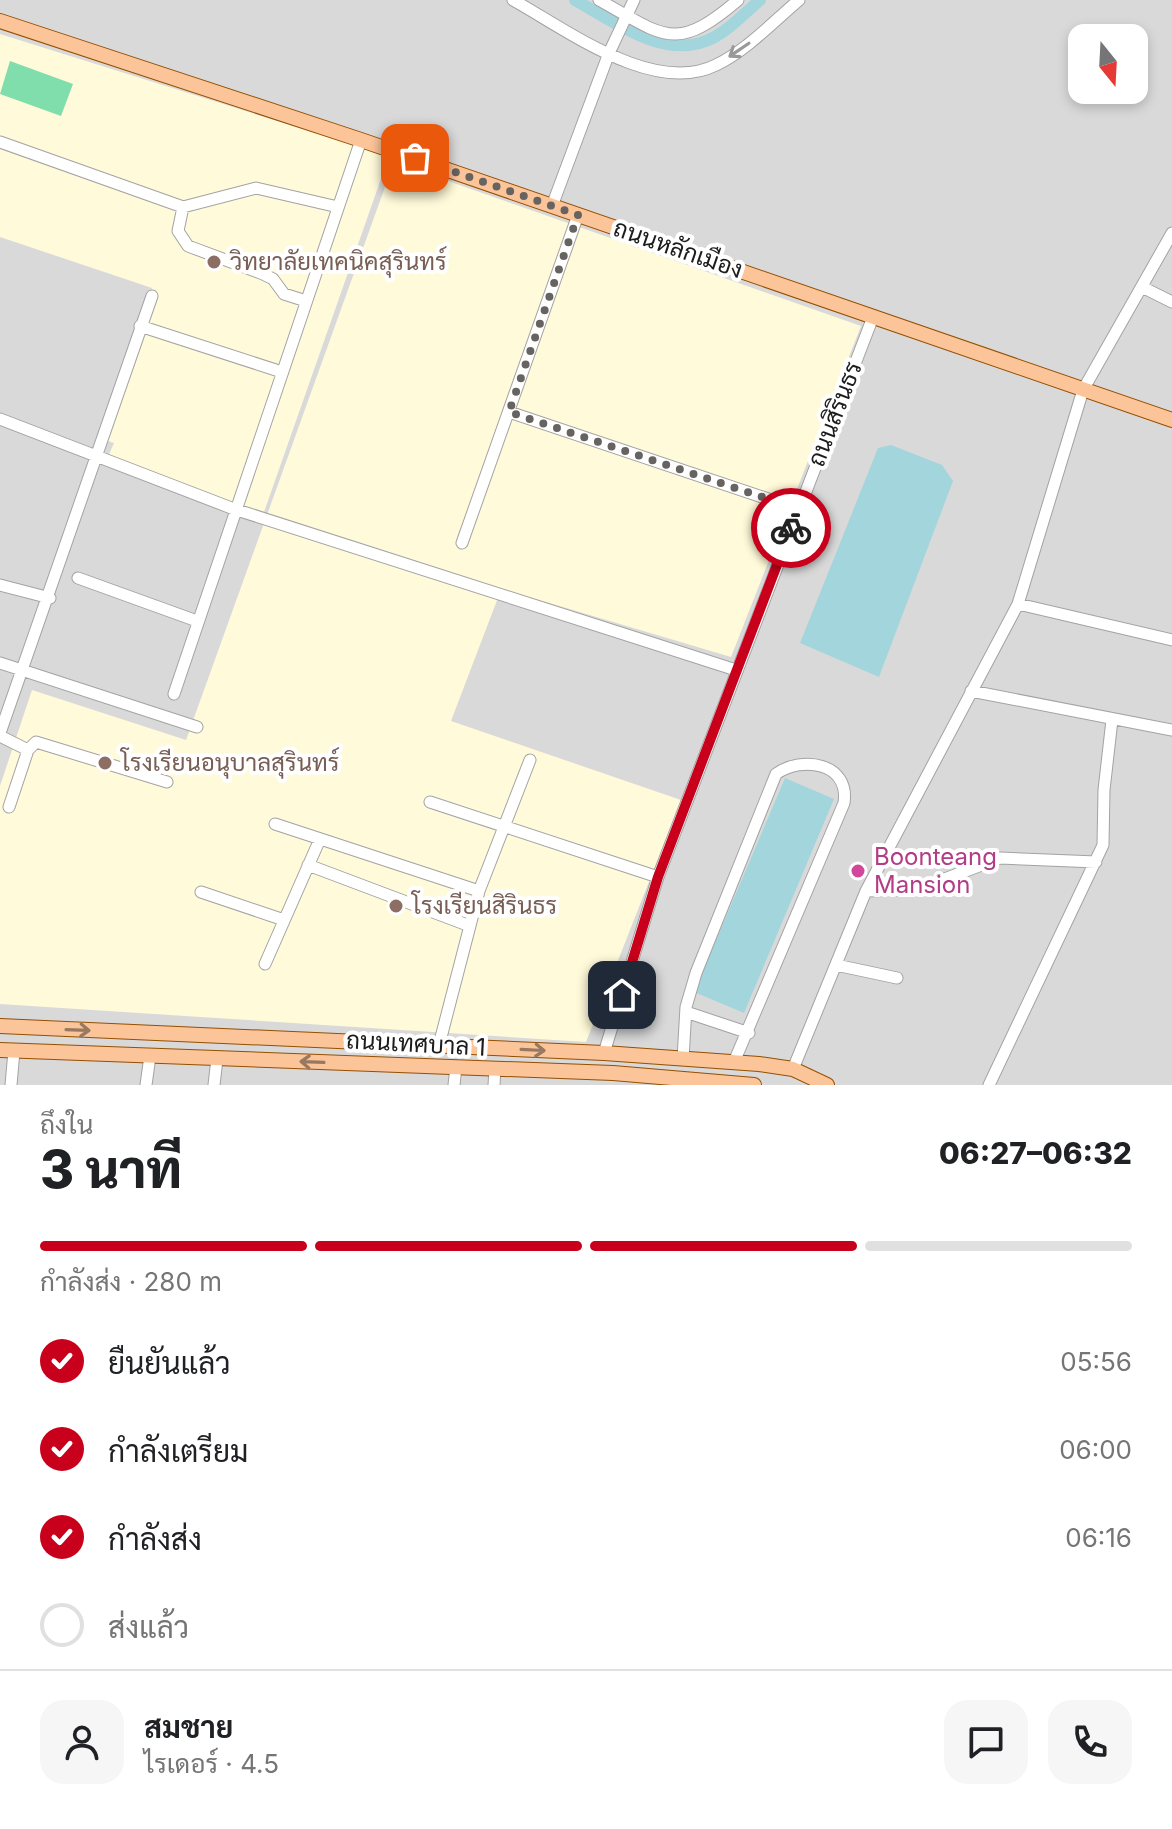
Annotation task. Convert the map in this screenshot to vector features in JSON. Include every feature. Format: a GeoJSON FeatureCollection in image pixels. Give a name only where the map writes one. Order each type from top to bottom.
{"type":"FeatureCollection","features":[{"type":"Feature","properties":{"kind":"main road","name":"ถนนหลักเมือง"},"geometry":{"type":"LineString","coordinates":[[0,21],[361,140],[1172,420]]}},
{"type":"Feature","properties":{"kind":"main road","name":"ถนนเทศบาล 1"},"geometry":{"type":"LineString","coordinates":[[0,1026],[604,1053],[734,1062],[793,1069],[827,1085]]}},
{"type":"Feature","properties":{"kind":"main road","name":"ถนนเทศบาล 1"},"geometry":{"type":"LineString","coordinates":[[7,1050],[456,1067],[613,1079],[754,1085]]}},
{"type":"Feature","properties":{"kind":"street"},"geometry":{"type":"LineString","coordinates":[[513,0],[609,53],[647,69],[681,75],[715,66],[751,41],[799,0]]}},
{"type":"Feature","properties":{"kind":"street"},"geometry":{"type":"LineString","coordinates":[[599,0],[655,31],[673,36],[691,33],[713,21],[738,0]]}},
{"type":"Feature","properties":{"kind":"street"},"geometry":{"type":"LineString","coordinates":[[552,206],[609,53],[634,0]]}},
{"type":"Feature","properties":{"kind":"street"},"geometry":{"type":"LineString","coordinates":[[174,694],[361,140]]}},
{"type":"Feature","properties":{"kind":"street"},"geometry":{"type":"LineString","coordinates":[[0,142],[183,207],[256,188],[338,207]]}},
{"type":"Feature","properties":{"kind":"street"},"geometry":{"type":"LineString","coordinates":[[183,207],[178,231],[188,246],[263,274],[273,279],[281,292],[306,301]]}},
{"type":"Feature","properties":{"kind":"street"},"geometry":{"type":"LineString","coordinates":[[462,543],[578,215]]}},
{"type":"Feature","properties":{"kind":"street"},"geometry":{"type":"LineString","coordinates":[[793,1069],[866,891],[1018,604],[1083,390],[1172,233]]}},
{"type":"Feature","properties":{"kind":"street"},"geometry":{"type":"LineString","coordinates":[[1142,287],[1172,302]]}},
{"type":"Feature","properties":{"kind":"street"},"geometry":{"type":"LineString","coordinates":[[28,750],[0,734],[50,598],[152,296]]}},
{"type":"Feature","properties":{"kind":"street","name":"ถนนสิรินธร"},"geometry":{"type":"LineString","coordinates":[[604,1053],[658,877],[873,317]]}},
{"type":"Feature","properties":{"kind":"street"},"geometry":{"type":"LineString","coordinates":[[140,326],[282,372]]}},
{"type":"Feature","properties":{"kind":"street"},"geometry":{"type":"LineString","coordinates":[[509,412],[798,509]]}},
{"type":"Feature","properties":{"kind":"street"},"geometry":{"type":"LineString","coordinates":[[0,419],[98,454],[234,509],[736,670]]}},
{"type":"Feature","properties":{"kind":"street"},"geometry":{"type":"LineString","coordinates":[[78,578],[197,621]]}},
{"type":"Feature","properties":{"kind":"street"},"geometry":{"type":"LineString","coordinates":[[0,585],[50,598]]}},
{"type":"Feature","properties":{"kind":"street"},"geometry":{"type":"LineString","coordinates":[[1018,604],[1172,640]]}},
{"type":"Feature","properties":{"kind":"street"},"geometry":{"type":"LineString","coordinates":[[0,663],[197,727]]}},
{"type":"Feature","properties":{"kind":"street"},"geometry":{"type":"LineString","coordinates":[[971,691],[1172,730]]}},
{"type":"Feature","properties":{"kind":"street"},"geometry":{"type":"LineString","coordinates":[[989,1085],[1103,845],[1104,790],[1112,720]]}},
{"type":"Feature","properties":{"kind":"street"},"geometry":{"type":"LineString","coordinates":[[9,807],[28,750],[36,742],[167,782]]}},
{"type":"Feature","properties":{"kind":"street"},"geometry":{"type":"LineString","coordinates":[[439,1045],[479,891],[530,760]]}},
{"type":"Feature","properties":{"kind":"street"},"geometry":{"type":"LineString","coordinates":[[683,1059],[686,1012],[696,973],[776,774],[797,763],[828,768],[841,779],[846,790],[844,803],[749,1033],[734,1062]]}},
{"type":"Feature","properties":{"kind":"street"},"geometry":{"type":"LineString","coordinates":[[430,802],[658,877]]}},
{"type":"Feature","properties":{"kind":"street"},"geometry":{"type":"LineString","coordinates":[[275,824],[479,891]]}},
{"type":"Feature","properties":{"kind":"street"},"geometry":{"type":"LineString","coordinates":[[265,964],[320,839]]}},
{"type":"Feature","properties":{"kind":"street"},"geometry":{"type":"LineString","coordinates":[[866,891],[899,890],[934,883],[1000,858],[1096,862]]}},
{"type":"Feature","properties":{"kind":"street"},"geometry":{"type":"LineString","coordinates":[[308,865],[470,926]]}},
{"type":"Feature","properties":{"kind":"street"},"geometry":{"type":"LineString","coordinates":[[201,892],[284,920]]}},
{"type":"Feature","properties":{"kind":"street"},"geometry":{"type":"LineString","coordinates":[[836,965],[897,978]]}},
{"type":"Feature","properties":{"kind":"street"},"geometry":{"type":"LineString","coordinates":[[686,1012],[749,1033]]}},
{"type":"Feature","properties":{"kind":"street"},"geometry":{"type":"LineString","coordinates":[[7,1050],[11,1085]]}},
{"type":"Feature","properties":{"kind":"street"},"geometry":{"type":"LineString","coordinates":[[146,1085],[150,1056]]}},
{"type":"Feature","properties":{"kind":"street"},"geometry":{"type":"LineString","coordinates":[[214,1085],[217,1059]]}},
{"type":"Feature","properties":{"kind":"street"},"geometry":{"type":"LineString","coordinates":[[454,1085],[456,1067]]}},
{"type":"Feature","properties":{"kind":"street"},"geometry":{"type":"LineString","coordinates":[[494,1085],[495,1069]]}},
{"type":"Feature","properties":{"kind":"shaded area"},"geometry":{"type":"Polygon","coordinates":[[[0,0],[1172,0],[1172,1085],[0,1085],[0,0]]]}},
{"type":"Feature","properties":{"kind":"shaded area","name":"วิทยาลัยเทคนิคสุรินทร์"},"geometry":{"type":"Polygon","coordinates":[[[0,34],[389,156],[264,512],[106,461],[114,443],[99,438],[152,288],[0,237],[0,34]]]}},
{"type":"Feature","properties":{"kind":"shaded area"},"geometry":{"type":"Polygon","coordinates":[[[394,162],[861,326],[731,657],[297,528],[499,595],[451,721],[681,800],[586,1042],[0,1004],[0,786],[32,690],[186,740],[394,162]]]}},
{"type":"Feature","properties":{"kind":"green space"},"geometry":{"type":"Polygon","coordinates":[[[10,61],[73,84],[61,116],[0,94],[10,61]]]}},
{"type":"Feature","properties":{"kind":"water"},"geometry":{"type":"Polygon","coordinates":[[[891,445],[942,465],[953,481],[879,677],[800,643],[878,448],[891,445]]]}},
{"type":"Feature","properties":{"kind":"water"},"geometry":{"type":"Polygon","coordinates":[[[785,778],[834,799],[744,1013],[694,992],[785,778]]]}},
{"type":"Feature","properties":{"kind":"waterway"},"geometry":{"type":"LineString","coordinates":[[575,0],[638,35],[672,45],[706,41],[734,23],[760,0]]}},
{"type":"Feature","properties":{"kind":"way so far"},"geometry":{"type":"LineString","coordinates":[[415,158],[578,215],[509,412],[798,509],[791,528]]}},
{"type":"Feature","properties":{"kind":"place","name":"วิทยาลัยเทคนิคสุรินทร์"},"geometry":{"type":"Point","coordinates":[214,262]}},
{"type":"Feature","properties":{"kind":"place","name":"โรงเรียนอนุบาลสุรินทร์"},"geometry":{"type":"Point","coordinates":[105,763]}},
{"type":"Feature","properties":{"kind":"place","name":"Boonteang Mansion"},"geometry":{"type":"Point","coordinates":[858,871]}},
{"type":"Feature","properties":{"kind":"place","name":"โรงเรียนสิรินธร"},"geometry":{"type":"Point","coordinates":[396,906]}},
{"type":"Feature","properties":{"kind":"route"},"geometry":{"type":"LineString","coordinates":[[622,995],[658,877],[791,528]]}}]}
